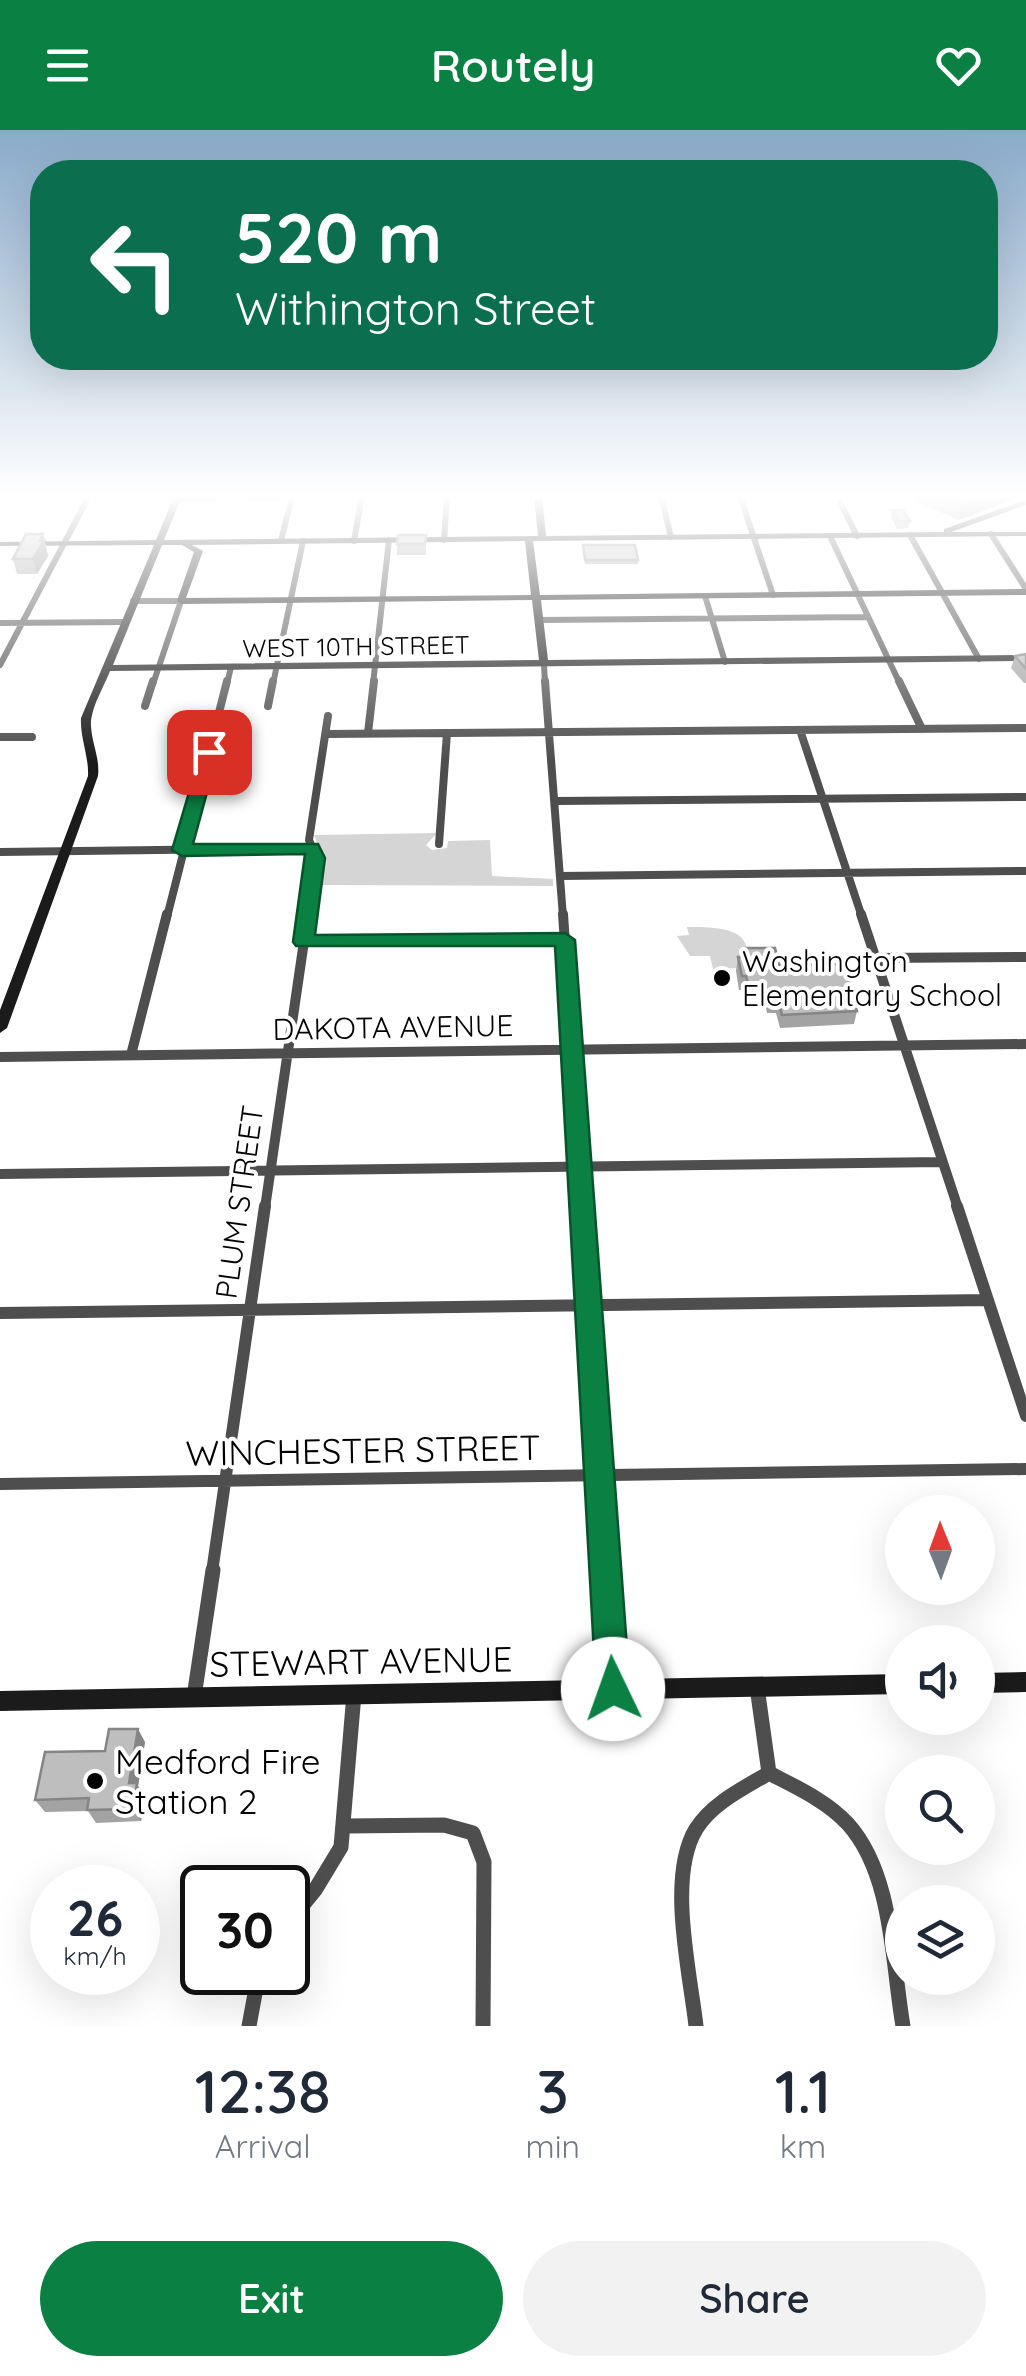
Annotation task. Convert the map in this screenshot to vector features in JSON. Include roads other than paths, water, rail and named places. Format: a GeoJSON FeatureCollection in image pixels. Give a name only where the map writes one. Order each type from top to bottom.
{"type":"FeatureCollection","features":[{"type":"Feature","properties":{"kind":"main road"},"geometry":{"type":"LineString","coordinates":[[0,1028],[93,776],[95,760],[84,728],[141,584]]}},
{"type":"Feature","properties":{"kind":"main road"},"geometry":{"type":"LineString","coordinates":[[187,584],[181,601],[1026,590]]}},
{"type":"Feature","properties":{"kind":"main road"},"geometry":{"type":"LineString","coordinates":[[533,584],[544,664]]}},
{"type":"Feature","properties":{"kind":"main road","name":"WEST 10TH STREET"},"geometry":{"type":"LineString","coordinates":[[106,668],[1026,658]]}},
{"type":"Feature","properties":{"kind":"main road"},"geometry":{"type":"LineString","coordinates":[[995,1683],[1026,1682]]}},
{"type":"Feature","properties":{"kind":"main road","name":"STEWART AVENUE"},"geometry":{"type":"LineString","coordinates":[[0,1700],[885,1684]]}},
{"type":"Feature","properties":{"kind":"street"},"geometry":{"type":"LineString","coordinates":[[0,666],[42,584]]}},
{"type":"Feature","properties":{"kind":"street"},"geometry":{"type":"LineString","coordinates":[[268,706],[295,584]]}},
{"type":"Feature","properties":{"kind":"street"},"geometry":{"type":"LineString","coordinates":[[368,733],[384,584]]}},
{"type":"Feature","properties":{"kind":"street"},"geometry":{"type":"LineString","coordinates":[[770,584],[773,595]]}},
{"type":"Feature","properties":{"kind":"street"},"geometry":{"type":"LineString","coordinates":[[852,584],[922,729]]}},
{"type":"Feature","properties":{"kind":"street"},"geometry":{"type":"LineString","coordinates":[[937,584],[979,658]]}},
{"type":"Feature","properties":{"kind":"street"},"geometry":{"type":"LineString","coordinates":[[705,596],[725,662]]}},
{"type":"Feature","properties":{"kind":"street"},"geometry":{"type":"LineString","coordinates":[[133,602],[181,601],[144,706]]}},
{"type":"Feature","properties":{"kind":"street"},"geometry":{"type":"LineString","coordinates":[[540,620],[867,618]]}},
{"type":"Feature","properties":{"kind":"street"},"geometry":{"type":"LineString","coordinates":[[0,623],[125,622]]}},
{"type":"Feature","properties":{"kind":"street"},"geometry":{"type":"LineString","coordinates":[[544,664],[573,1049],[613,1689]]}},
{"type":"Feature","properties":{"kind":"street"},"geometry":{"type":"LineString","coordinates":[[131,1055],[231,667]]}},
{"type":"Feature","properties":{"kind":"street","name":"PLUM STREET"},"geometry":{"type":"LineString","coordinates":[[194,1697],[316,858],[309,840],[328,716]]}},
{"type":"Feature","properties":{"kind":"street"},"geometry":{"type":"LineString","coordinates":[[326,734],[1026,728]]}},
{"type":"Feature","properties":{"kind":"street"},"geometry":{"type":"LineString","coordinates":[[800,730],[1026,1416]]}},
{"type":"Feature","properties":{"kind":"street"},"geometry":{"type":"LineString","coordinates":[[438,844],[447,732]]}},
{"type":"Feature","properties":{"kind":"street"},"geometry":{"type":"LineString","coordinates":[[0,737],[32,736]]}},
{"type":"Feature","properties":{"kind":"street"},"geometry":{"type":"LineString","coordinates":[[556,802],[1026,797]]}},
{"type":"Feature","properties":{"kind":"street"},"geometry":{"type":"LineString","coordinates":[[0,852],[312,848]]}},
{"type":"Feature","properties":{"kind":"street"},"geometry":{"type":"LineString","coordinates":[[561,876],[1026,871]]}},
{"type":"Feature","properties":{"kind":"street"},"geometry":{"type":"LineString","coordinates":[[304,942],[565,940]]}},
{"type":"Feature","properties":{"kind":"street"},"geometry":{"type":"LineString","coordinates":[[874,958],[1026,957]]}},
{"type":"Feature","properties":{"kind":"street","name":"DAKOTA AVENUE"},"geometry":{"type":"LineString","coordinates":[[0,1057],[1026,1044]]}},
{"type":"Feature","properties":{"kind":"street"},"geometry":{"type":"LineString","coordinates":[[0,1174],[940,1162]]}},
{"type":"Feature","properties":{"kind":"street"},"geometry":{"type":"LineString","coordinates":[[0,1313],[987,1300]]}},
{"type":"Feature","properties":{"kind":"street","name":"WINCHESTER STREET"},"geometry":{"type":"LineString","coordinates":[[0,1484],[1026,1468]]}},
{"type":"Feature","properties":{"kind":"street"},"geometry":{"type":"LineString","coordinates":[[757,1687],[769,1773]]}},
{"type":"Feature","properties":{"kind":"street"},"geometry":{"type":"LineString","coordinates":[[310,1895],[328,1872],[346,1826],[354,1693]]}},
{"type":"Feature","properties":{"kind":"street"},"geometry":{"type":"LineString","coordinates":[[696,2026],[684,1864],[693,1833],[706,1816],[769,1773]]}},
{"type":"Feature","properties":{"kind":"street"},"geometry":{"type":"LineString","coordinates":[[769,1773],[831,1809],[850,1826],[868,1851],[903,2026]]}},
{"type":"Feature","properties":{"kind":"street"},"geometry":{"type":"LineString","coordinates":[[346,1826],[444,1825],[473,1833],[484,1862],[482,2026]]}},
{"type":"Feature","properties":{"kind":"street"},"geometry":{"type":"LineString","coordinates":[[249,2026],[255,1995]]}},
{"type":"Feature","properties":{"kind":"place","name":"Washington Elementary School"},"geometry":{"type":"Point","coordinates":[722,978]}},
{"type":"Feature","properties":{"kind":"place","name":"Medford Fire Station 2"},"geometry":{"type":"Point","coordinates":[95,1781]}}]}
